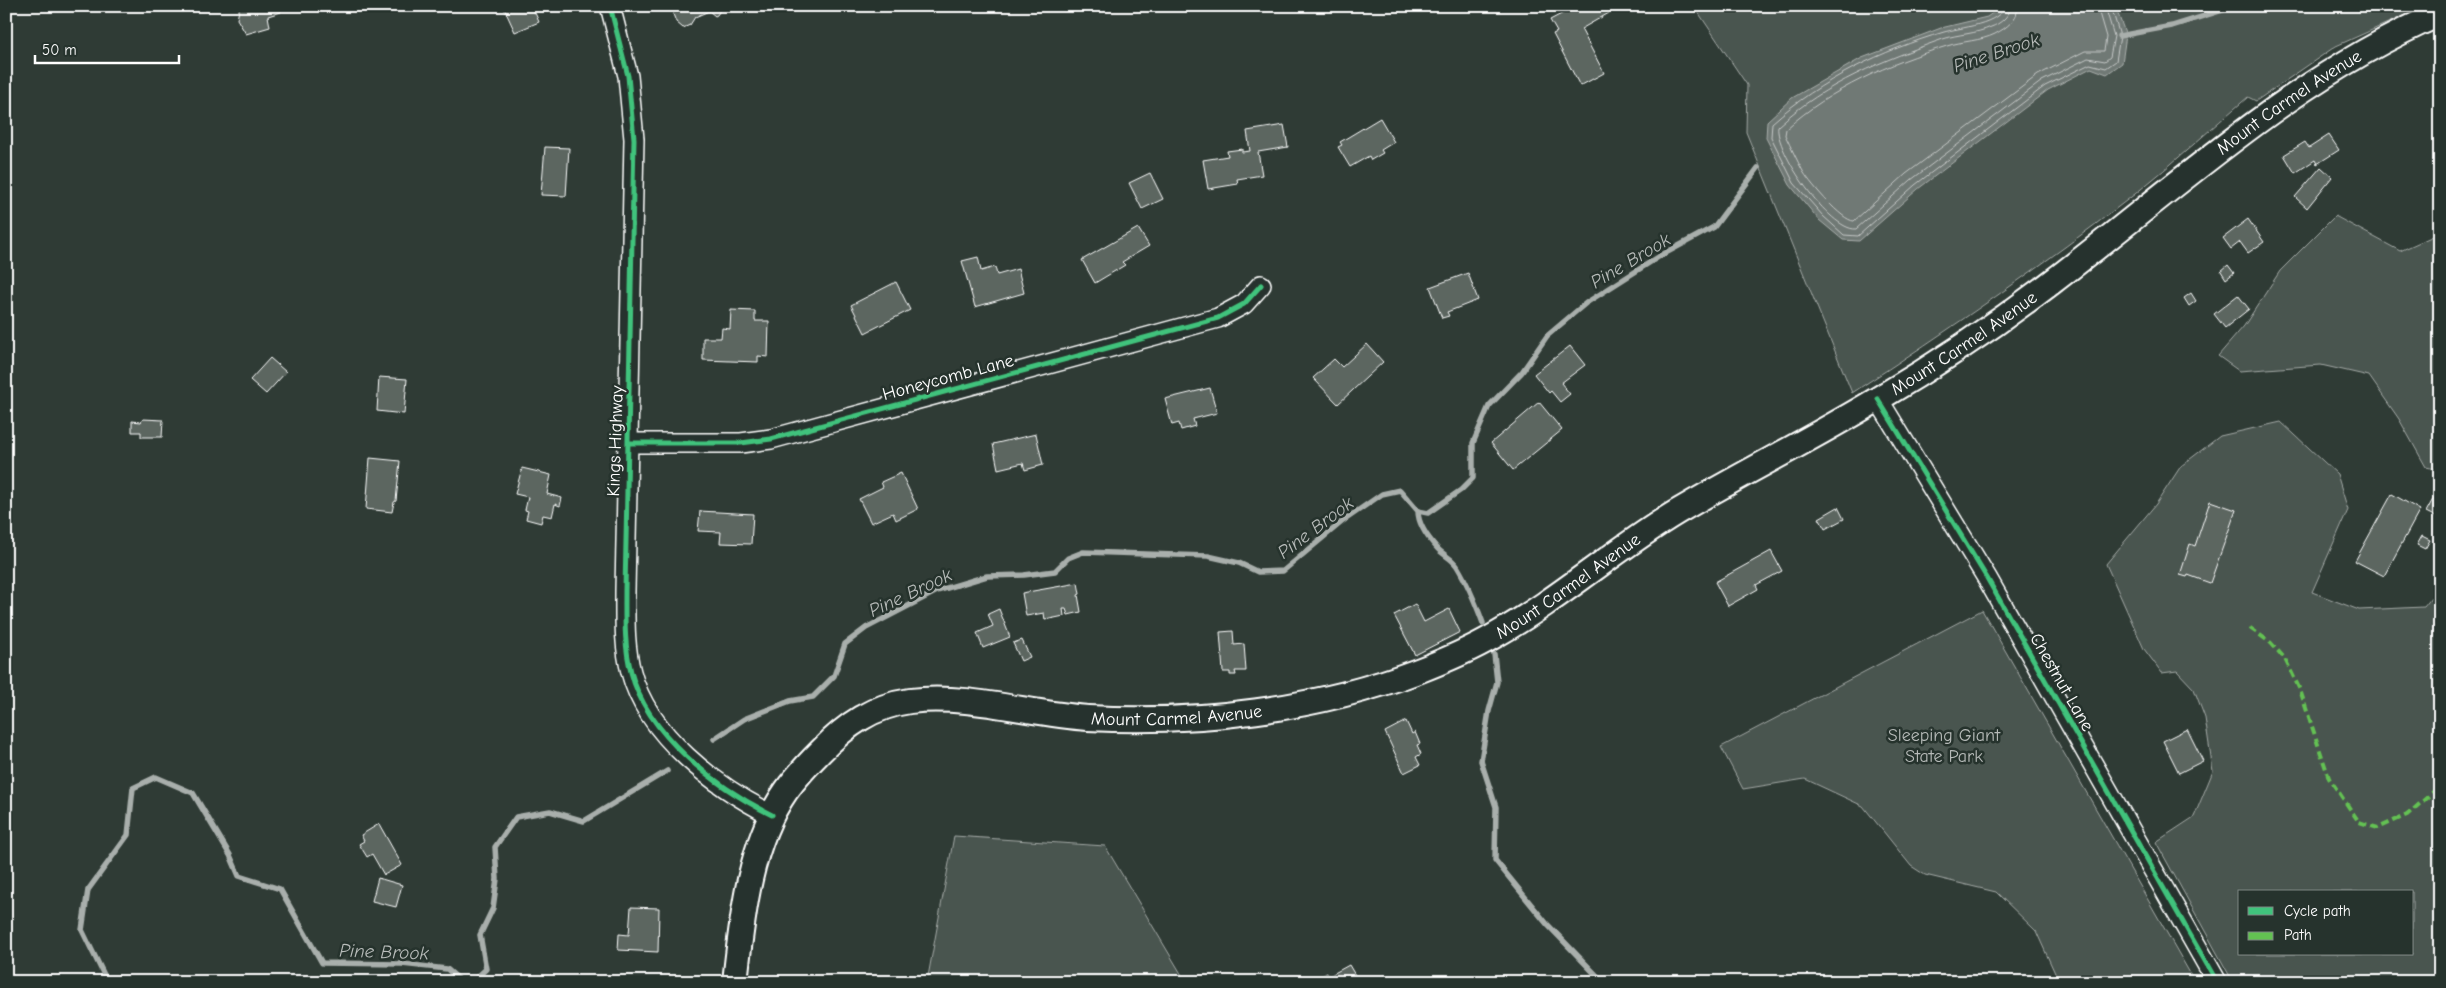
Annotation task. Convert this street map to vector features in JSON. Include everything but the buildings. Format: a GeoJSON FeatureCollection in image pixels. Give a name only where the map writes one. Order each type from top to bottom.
{"type":"FeatureCollection","features":[{"type":"Feature","properties":{"kind":"main road","name":"Mount Carmel Avenue"},"geometry":{"type":"LineString","coordinates":[[735,982],[749,888],[772,815],[787,790],[838,734],[861,717],[888,706],[909,702],[940,700],[1091,718],[1210,715],[1308,703],[1412,673],[1447,659],[1498,634],[1674,514],[1878,400],[2038,292],[2282,104],[2367,50],[2440,14]]}},
{"type":"Feature","properties":{"kind":"street","name":"Kings Highway"},"geometry":{"type":"LineString","coordinates":[[610,6],[628,76],[634,139],[625,626],[628,655],[636,688],[651,718],[680,750],[746,801],[772,815]]}},
{"type":"Feature","properties":{"kind":"street","name":"Honeycomb Lane"},"geometry":{"type":"LineString","coordinates":[[628,443],[741,443],[770,440],[1218,318],[1244,304],[1261,285]]}},
{"type":"Feature","properties":{"kind":"street","name":"Chestnut Lane"},"geometry":{"type":"LineString","coordinates":[[1878,400],[1987,578],[2217,982]]}},
{"type":"Feature","properties":{"kind":"green space"},"geometry":{"type":"Polygon","coordinates":[[[1694,6],[1941,6],[1942,10],[1952,6],[2426,6],[2336,46],[2256,101],[2248,97],[2149,182],[2101,220],[1996,296],[1852,393],[1746,132],[1747,85],[1694,6]]]}},
{"type":"Feature","properties":{"kind":"green space"},"geometry":{"type":"Polygon","coordinates":[[[2335,216],[2400,251],[2440,233],[2440,470],[2426,467],[2399,419],[2369,376],[2321,365],[2239,371],[2218,356],[2244,326],[2280,271],[2335,216]]]}},
{"type":"Feature","properties":{"kind":"green space"},"geometry":{"type":"Polygon","coordinates":[[[2281,422],[2337,474],[2348,510],[2312,592],[2359,610],[2424,607],[2440,587],[2440,982],[2233,982],[2156,842],[2194,817],[2213,771],[2205,718],[2194,689],[2177,671],[2162,673],[2144,649],[2106,564],[2156,504],[2181,466],[2220,436],[2281,422]]]}},
{"type":"Feature","properties":{"kind":"green space","name":"Sleeping Giant State Park"},"geometry":{"type":"Polygon","coordinates":[[[1982,610],[2195,982],[2059,982],[2036,931],[1996,892],[1925,875],[1911,866],[1863,806],[1805,779],[1743,789],[1721,747],[1982,610]]]}},
{"type":"Feature","properties":{"kind":"green space"},"geometry":{"type":"Polygon","coordinates":[[[954,836],[1105,846],[1186,982],[927,982],[954,836]]]}},
{"type":"Feature","properties":{"kind":"water"},"geometry":{"type":"Polygon","coordinates":[[[2002,6],[2115,6],[2126,35],[2122,63],[2107,74],[2091,68],[2048,90],[1918,189],[1859,241],[1843,240],[1819,220],[1790,185],[1766,138],[1767,121],[1792,98],[1862,58],[1941,28],[1987,17],[2002,6]]]}},
{"type":"Feature","properties":{"kind":"waterway","name":"Pine Brook"},"geometry":{"type":"LineString","coordinates":[[2119,36],[2172,26],[2236,6]]}},
{"type":"Feature","properties":{"kind":"waterway","name":"Pine Brook"},"geometry":{"type":"LineString","coordinates":[[714,739],[744,719],[790,701],[813,697],[834,676],[845,644],[866,628],[937,591],[987,576],[1024,575],[1055,571],[1068,558],[1083,552],[1208,556],[1239,563],[1258,572],[1283,571],[1343,521],[1382,494],[1400,490],[1418,511],[1428,513],[1461,490],[1473,478],[1473,443],[1489,406],[1522,372],[1547,336],[1586,303],[1660,256],[1714,227],[1758,168]]}},
{"type":"Feature","properties":{"kind":"waterway"},"geometry":{"type":"LineString","coordinates":[[1418,511],[1418,516],[1427,536],[1439,550],[1455,563],[1461,573],[1472,594],[1483,623]]}},
{"type":"Feature","properties":{"kind":"waterway"},"geometry":{"type":"LineString","coordinates":[[1494,654],[1497,682],[1489,711],[1481,761],[1496,807],[1495,860],[1547,924],[1603,982]]}},
{"type":"Feature","properties":{"kind":"waterway","name":"Pine Brook"},"geometry":{"type":"LineString","coordinates":[[472,982],[486,969],[480,935],[493,908],[497,879],[495,847],[516,817],[550,811],[584,821],[667,771]]}},
{"type":"Feature","properties":{"kind":"waterway","name":"Pine Brook"},"geometry":{"type":"LineString","coordinates":[[104,982],[106,979],[82,930],[88,890],[128,835],[133,788],[156,777],[193,793],[230,855],[239,876],[280,889],[322,963],[402,964],[447,969],[462,982]]}},
{"type":"Feature","properties":{"kind":"marked path"},"geometry":{"type":"LineString","coordinates":[[2250,628],[2271,643],[2285,659],[2300,690],[2329,778],[2359,822],[2378,828],[2407,815],[2440,786]]}},
{"type":"Feature","properties":{"kind":"marked path"},"geometry":{"type":"LineString","coordinates":[[2433,982],[2440,968]]}},
{"type":"Feature","properties":{"kind":"cycle path"},"geometry":{"type":"LineString","coordinates":[[610,6],[628,76],[634,139],[625,591],[625,632],[631,672],[639,695],[652,717],[686,757],[729,790],[772,815]]}},
{"type":"Feature","properties":{"kind":"cycle path"},"geometry":{"type":"LineString","coordinates":[[628,443],[741,443],[771,439],[1218,318],[1244,304],[1261,285]]}},
{"type":"Feature","properties":{"kind":"cycle path"},"geometry":{"type":"LineString","coordinates":[[1878,399],[1987,578],[2217,982]]}}]}
